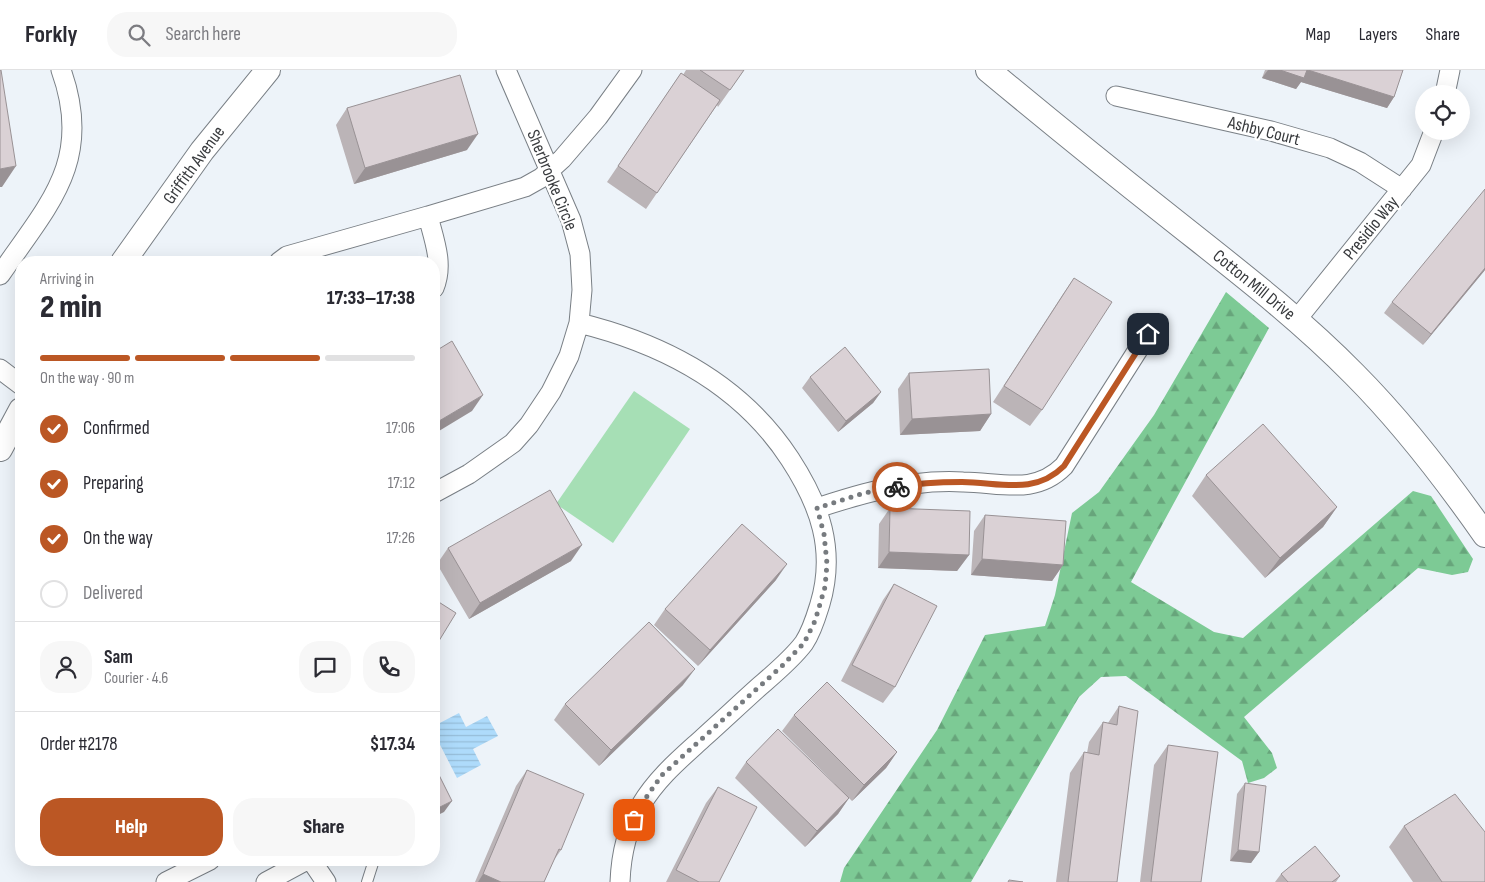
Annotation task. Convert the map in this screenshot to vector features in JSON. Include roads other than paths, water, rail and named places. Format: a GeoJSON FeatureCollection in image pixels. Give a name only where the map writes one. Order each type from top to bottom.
{"type":"FeatureCollection","features":[{"type":"Feature","properties":{"kind":"street"},"geometry":{"type":"LineString","coordinates":[[0,275],[56,193],[67,166],[72,144],[73,120],[70,98],[61,70]]}},
{"type":"Feature","properties":{"kind":"street","name":"Griffith Avenue"},"geometry":{"type":"LineString","coordinates":[[127,256],[202,151],[268,70]]}},
{"type":"Feature","properties":{"kind":"street","name":"Sherbrooke Circle"},"geometry":{"type":"LineString","coordinates":[[440,490],[469,474],[519,437],[551,392],[569,356],[579,324],[582,290],[580,254],[571,220],[551,170],[506,70]]}},
{"type":"Feature","properties":{"kind":"street"},"geometry":{"type":"LineString","coordinates":[[287,256],[525,187],[551,170],[598,117],[632,70]]}},
{"type":"Feature","properties":{"kind":"street","name":"Cotton Mill Drive"},"geometry":{"type":"LineString","coordinates":[[988,70],[1083,149],[1296,319],[1354,374],[1398,421],[1449,483],[1485,535]]}},
{"type":"Feature","properties":{"kind":"street"},"geometry":{"type":"LineString","coordinates":[[1447,85],[1450,70]]}},
{"type":"Feature","properties":{"kind":"street","name":"Ashby Court"},"geometry":{"type":"LineString","coordinates":[[1116,96],[1271,131],[1330,148],[1360,162],[1402,190]]}},
{"type":"Feature","properties":{"kind":"street","name":"Presidio Way"},"geometry":{"type":"LineString","coordinates":[[1296,319],[1421,165],[1431,140]]}},
{"type":"Feature","properties":{"kind":"street"},"geometry":{"type":"LineString","coordinates":[[428,216],[438,256]]}},
{"type":"Feature","properties":{"kind":"street"},"geometry":{"type":"LineString","coordinates":[[579,324],[614,332],[648,344],[688,364],[725,389],[757,418],[784,450],[802,478],[817,508],[824,534],[827,564],[825,587],[815,621],[804,643],[782,666],[662,775],[640,806],[628,835],[621,865],[620,882]]}},
{"type":"Feature","properties":{"kind":"street"},"geometry":{"type":"LineString","coordinates":[[817,508],[864,493],[913,484],[963,482],[1023,486],[1041,482],[1057,473],[1064,466],[1148,334]]}},
{"type":"Feature","properties":{"kind":"street"},"geometry":{"type":"LineString","coordinates":[[0,370],[15,381]]}},
{"type":"Feature","properties":{"kind":"street"},"geometry":{"type":"LineString","coordinates":[[0,449],[15,421]]}},
{"type":"Feature","properties":{"kind":"street"},"geometry":{"type":"LineString","coordinates":[[166,882],[198,866]]}},
{"type":"Feature","properties":{"kind":"street"},"geometry":{"type":"LineString","coordinates":[[266,882],[296,866]]}},
{"type":"Feature","properties":{"kind":"street"},"geometry":{"type":"LineString","coordinates":[[315,866],[326,882]]}},
{"type":"Feature","properties":{"kind":"lane"},"geometry":{"type":"LineString","coordinates":[[367,882],[372,866]]}},
{"type":"Feature","properties":{"kind":"water"},"geometry":{"type":"Polygon","coordinates":[[[459,713],[466,727],[487,716],[498,736],[473,749],[481,765],[457,778],[440,745],[440,723],[459,713]]]}}]}
